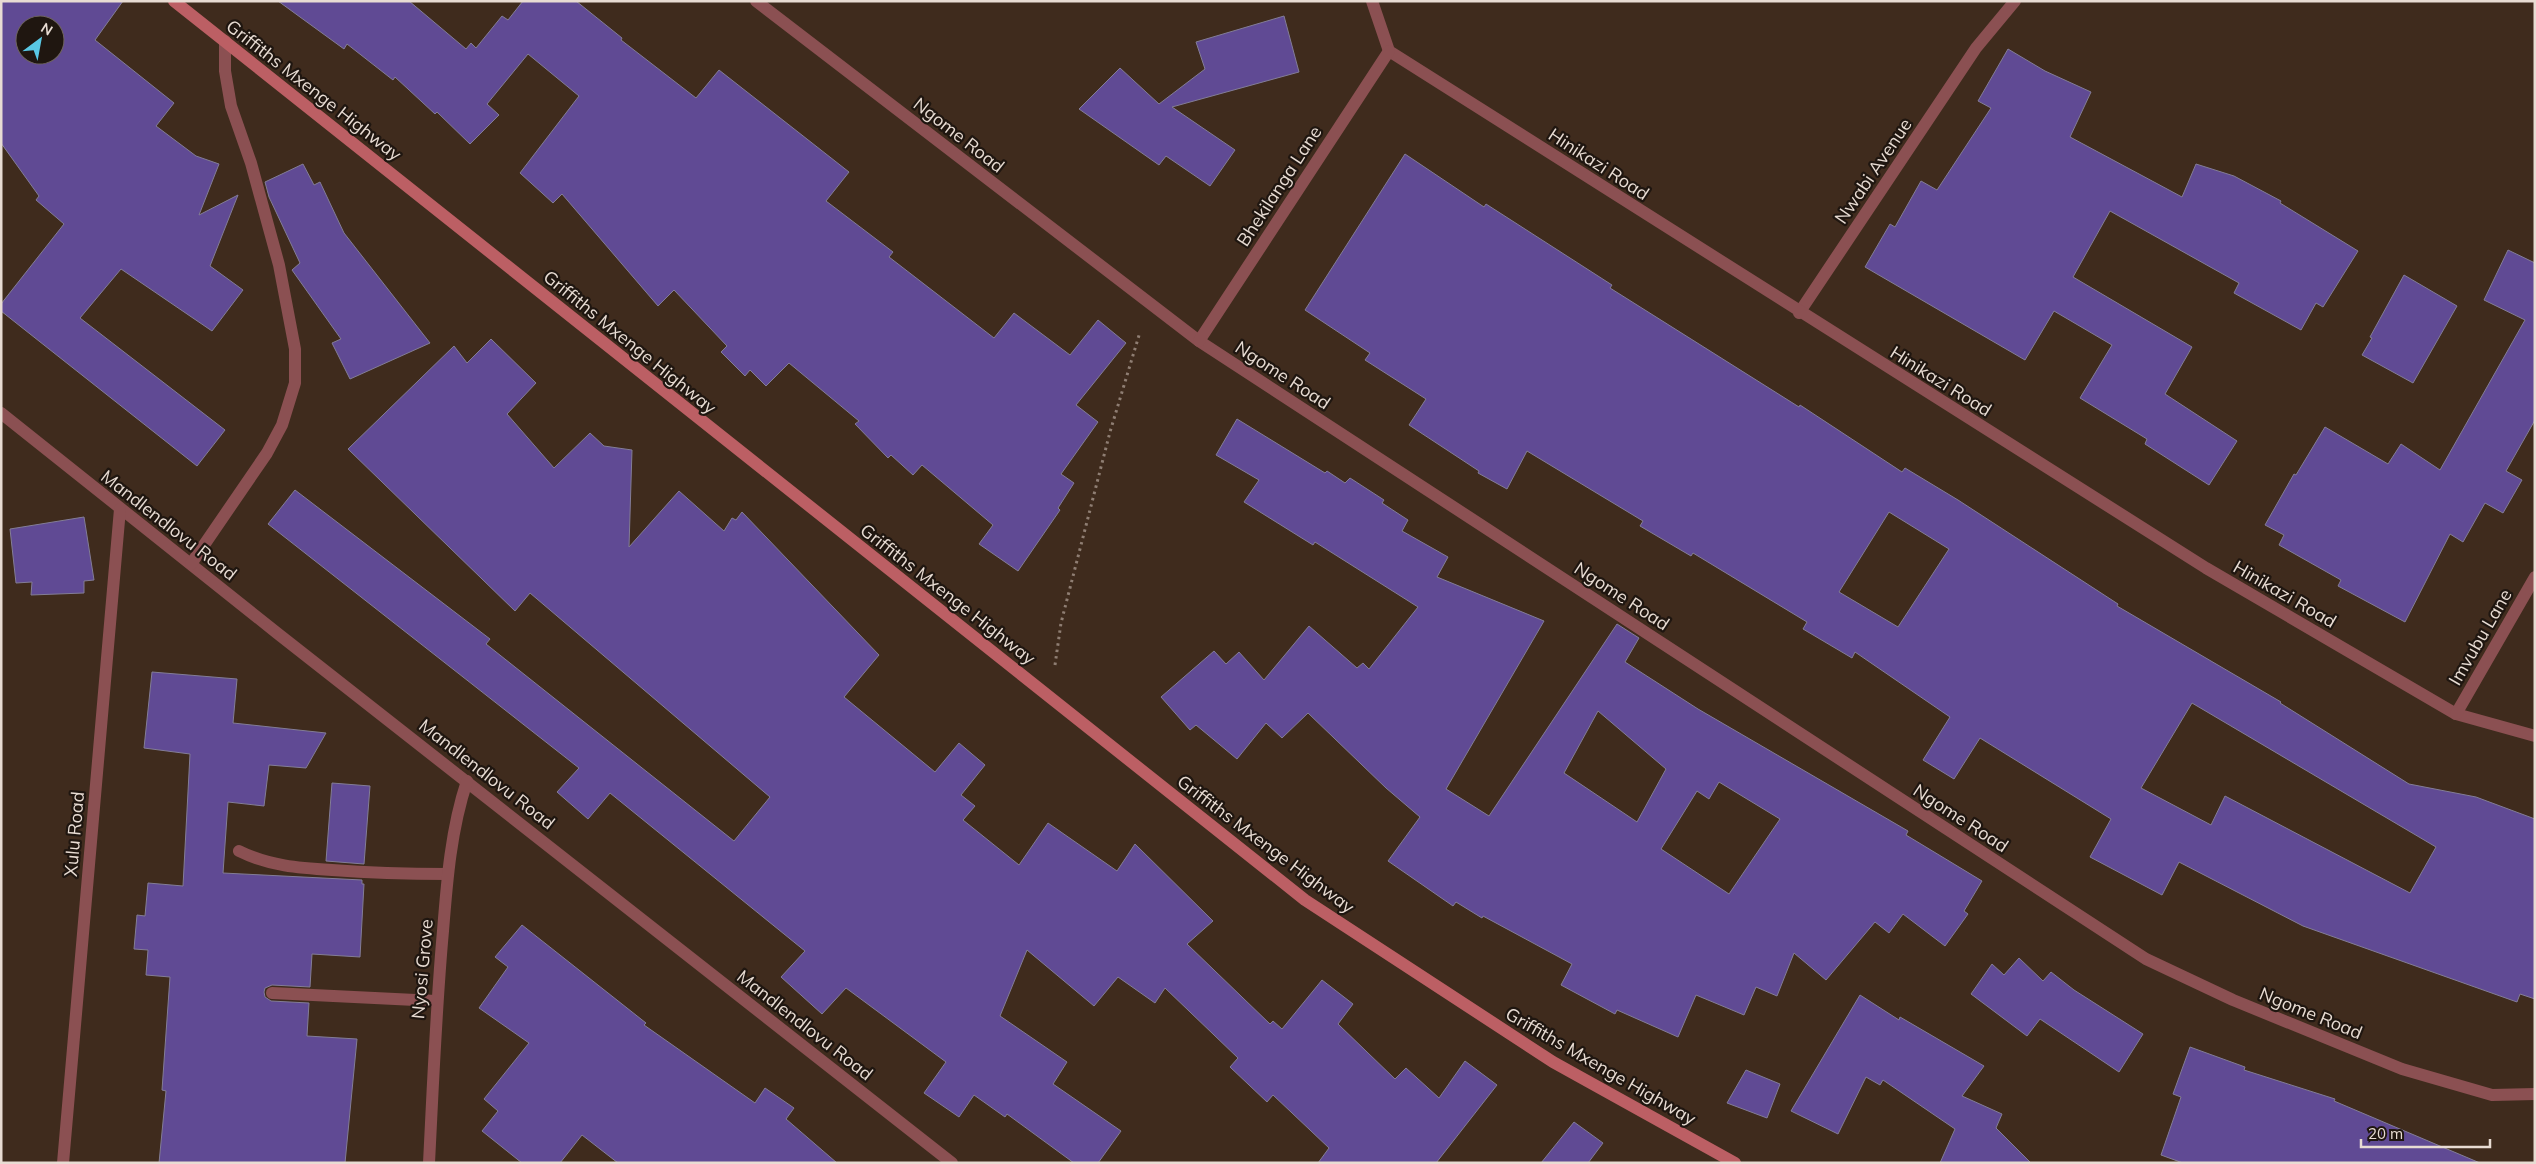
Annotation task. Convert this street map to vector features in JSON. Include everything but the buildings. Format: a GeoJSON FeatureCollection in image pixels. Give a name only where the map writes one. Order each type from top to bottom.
{"type":"FeatureCollection","features":[{"type":"Feature","properties":{"kind":"street","name":"Griffiths Mxenge Highway"},"geometry":{"type":"LineString","coordinates":[[174,1],[1305,900],[1553,1062],[1735,1163]]}},
{"type":"Feature","properties":{"kind":"street","name":"Ngome Road"},"geometry":{"type":"LineString","coordinates":[[756,1],[1199,341],[2146,959],[2233,1000],[2402,1068],[2492,1095],[2535,1094]]}},
{"type":"Feature","properties":{"kind":"street"},"geometry":{"type":"LineString","coordinates":[[1372,1],[1389,50]]}},
{"type":"Feature","properties":{"kind":"street","name":"Nwabi Avenue"},"geometry":{"type":"LineString","coordinates":[[1799,313],[1976,48],[2015,1]]}},
{"type":"Feature","properties":{"kind":"street"},"geometry":{"type":"LineString","coordinates":[[190,564],[266,453],[282,425],[295,383],[295,349],[279,265],[251,163],[231,106],[225,71],[225,41]]}},
{"type":"Feature","properties":{"kind":"street","name":"Hinikazi Road"},"geometry":{"type":"LineString","coordinates":[[1389,50],[1799,313],[2206,568],[2456,714],[2535,736]]}},
{"type":"Feature","properties":{"kind":"street","name":"Bhekilanga Lane"},"geometry":{"type":"LineString","coordinates":[[1199,341],[1389,50]]}},
{"type":"Feature","properties":{"kind":"street","name":"Mandlendlovu Road"},"geometry":{"type":"LineString","coordinates":[[1,413],[120,509],[952,1163]]}},
{"type":"Feature","properties":{"kind":"street","name":"Xulu Road"},"geometry":{"type":"LineString","coordinates":[[63,1163],[120,509]]}},
{"type":"Feature","properties":{"kind":"street","name":"Imvubu Lane"},"geometry":{"type":"LineString","coordinates":[[2456,714],[2535,577]]}},
{"type":"Feature","properties":{"kind":"street","name":"Nyosi Grove"},"geometry":{"type":"LineString","coordinates":[[429,1163],[436,1001],[448,874],[460,804],[467,781]]}},
{"type":"Feature","properties":{"kind":"street"},"geometry":{"type":"LineString","coordinates":[[239,851],[254,859],[279,866],[378,874],[448,874]]}},
{"type":"Feature","properties":{"kind":"street"},"geometry":{"type":"LineString","coordinates":[[272,993],[436,1001]]}},
{"type":"Feature","properties":{"kind":"path"},"geometry":{"type":"LineString","coordinates":[[1050,698],[1061,623],[1110,432],[1148,303]]}}]}
